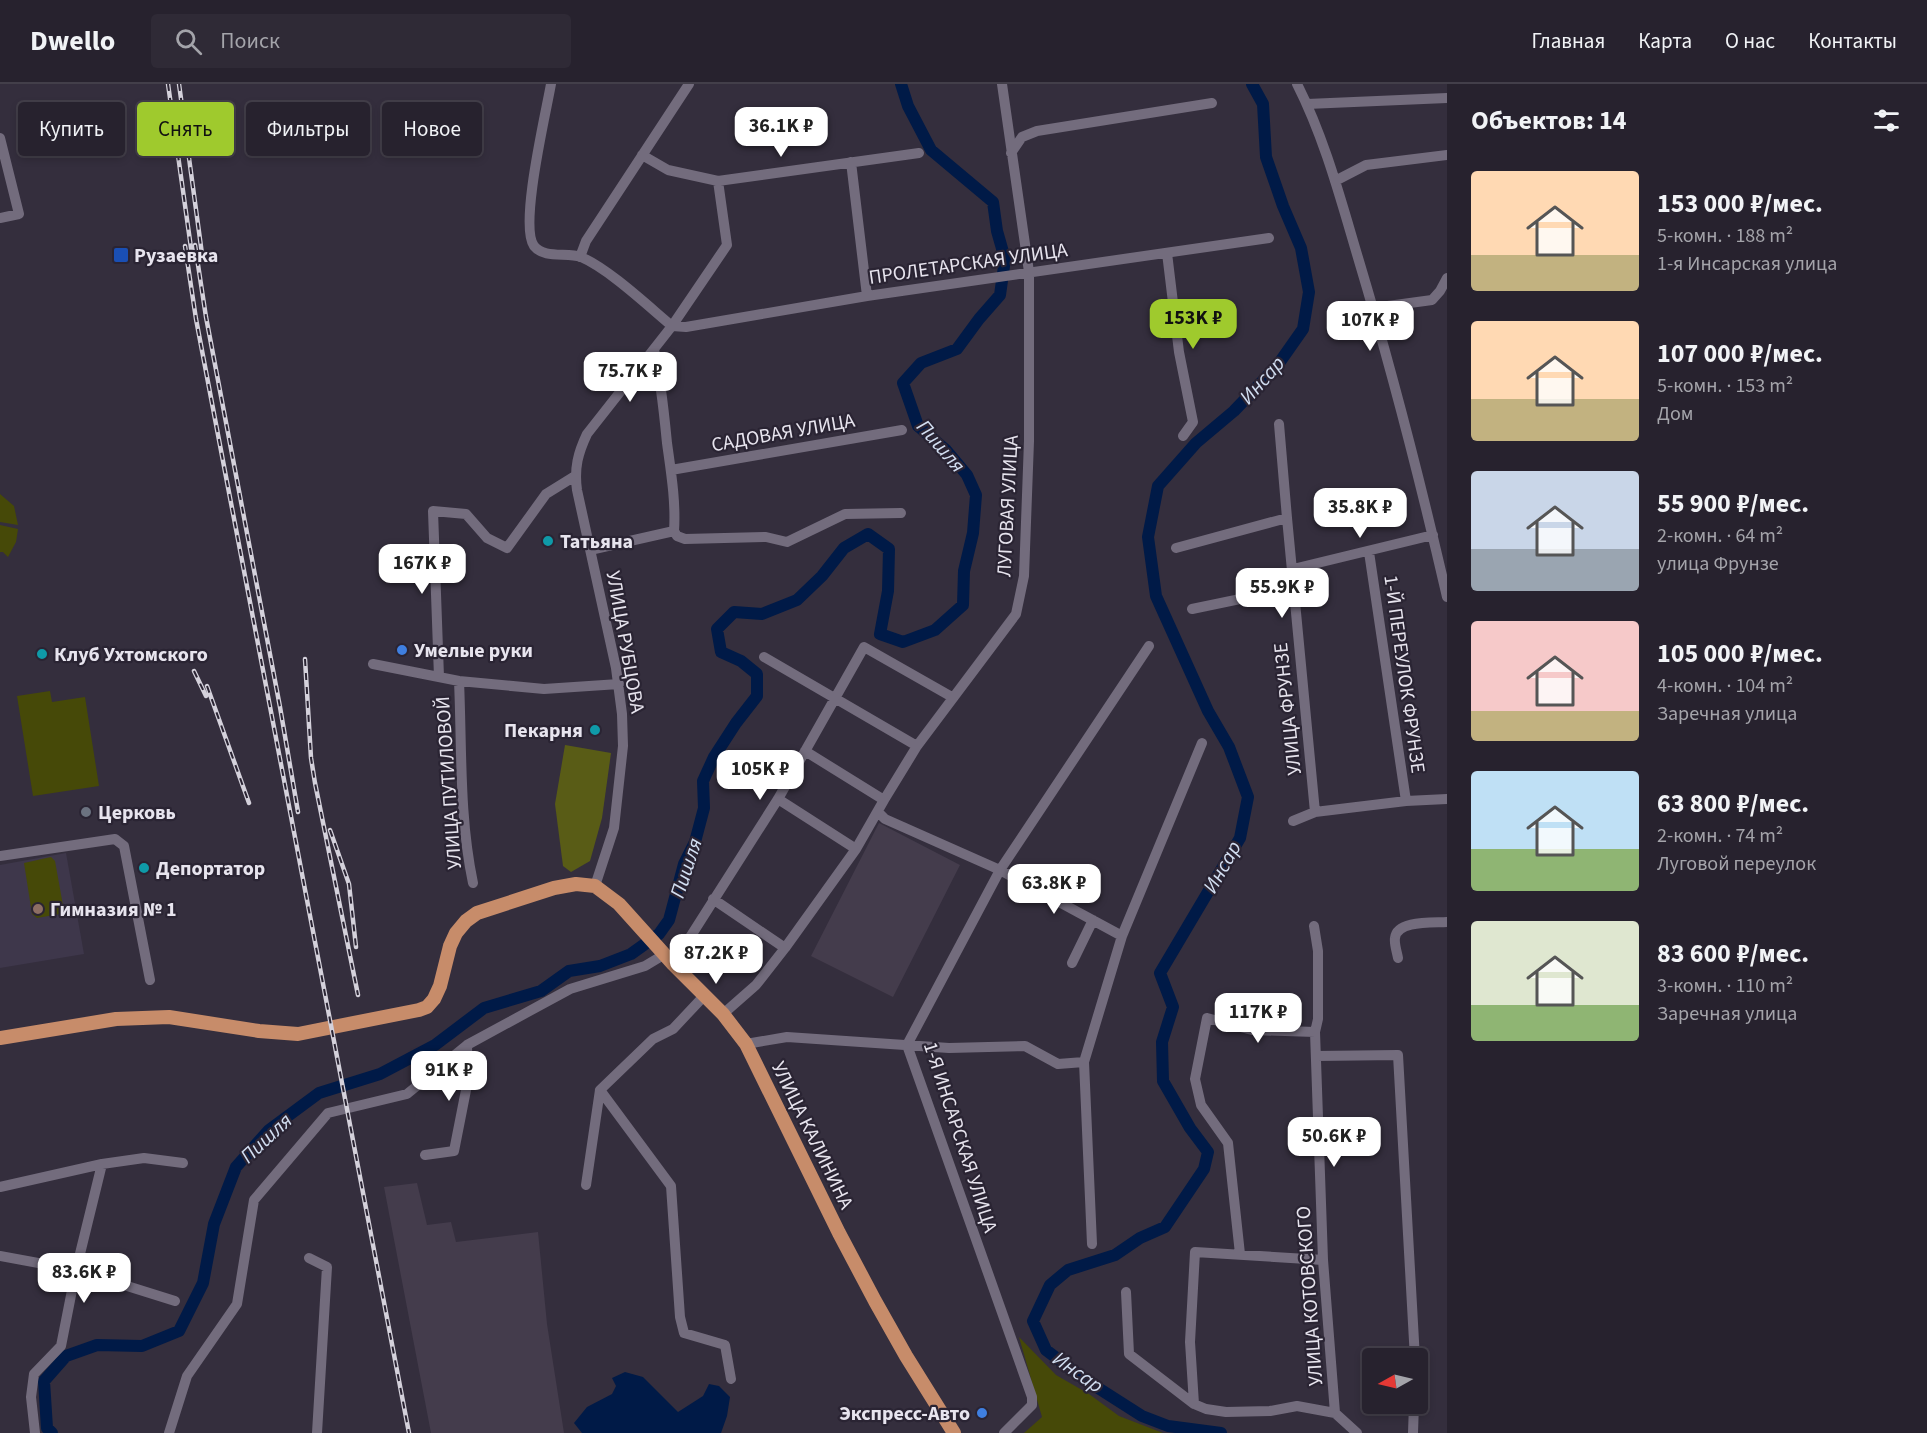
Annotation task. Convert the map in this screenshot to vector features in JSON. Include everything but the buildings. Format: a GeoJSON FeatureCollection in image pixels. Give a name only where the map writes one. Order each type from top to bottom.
{"type":"FeatureCollection","features":[{"type":"Feature","properties":{"kind":"main road"},"geometry":{"type":"LineString","coordinates":[[0,1038],[89,1022],[169,1017],[259,1031],[301,1033],[419,1010],[427,1007],[434,999],[456,933],[477,913],[554,888],[576,884],[595,886]]}},
{"type":"Feature","properties":{"kind":"main road","name":"УЛИЦА КАЛИНИНА"},"geometry":{"type":"LineString","coordinates":[[595,886],[620,904],[723,1014],[746,1044],[870,1291],[906,1356],[954,1433]]}},
{"type":"Feature","properties":{"kind":"street"},"geometry":{"type":"LineString","coordinates":[[551,84],[530,200],[529,231],[533,245],[539,251],[580,257],[600,267],[672,326]]}},
{"type":"Feature","properties":{"kind":"street"},"geometry":{"type":"LineString","coordinates":[[580,257],[586,241],[689,84]]}},
{"type":"Feature","properties":{"kind":"street","name":"ЛУГОВАЯ УЛИЦА"},"geometry":{"type":"LineString","coordinates":[[723,1014],[756,985],[785,948],[856,849],[918,746],[952,697],[1016,614],[1024,576],[1029,441],[1029,272],[1002,84]]}},
{"type":"Feature","properties":{"kind":"street"},"geometry":{"type":"LineString","coordinates":[[1297,84],[1307,104],[1335,181],[1373,308],[1433,535],[1447,597]]}},
{"type":"Feature","properties":{"kind":"street"},"geometry":{"type":"LineString","coordinates":[[1307,104],[1447,98]]}},
{"type":"Feature","properties":{"kind":"street"},"geometry":{"type":"LineString","coordinates":[[1011,153],[1022,137],[1036,131],[1212,103]]}},
{"type":"Feature","properties":{"kind":"street"},"geometry":{"type":"LineString","coordinates":[[0,138],[19,214],[0,218]]}},
{"type":"Feature","properties":{"kind":"street"},"geometry":{"type":"LineString","coordinates":[[642,155],[668,170],[718,181],[919,153]]}},
{"type":"Feature","properties":{"kind":"street"},"geometry":{"type":"LineString","coordinates":[[1335,181],[1366,165],[1447,155]]}},
{"type":"Feature","properties":{"kind":"street"},"geometry":{"type":"LineString","coordinates":[[850,162],[867,296]]}},
{"type":"Feature","properties":{"kind":"street"},"geometry":{"type":"LineString","coordinates":[[439,677],[433,511],[466,514],[487,538],[507,548],[546,495],[575,476],[579,452],[587,434],[672,326],[727,244],[718,181]]}},
{"type":"Feature","properties":{"kind":"street","name":"ПРОЛЕТАРСКАЯ УЛИЦА"},"geometry":{"type":"LineString","coordinates":[[672,326],[686,327],[867,296],[1269,238]]}},
{"type":"Feature","properties":{"kind":"street"},"geometry":{"type":"LineString","coordinates":[[1167,254],[1179,352],[1194,422],[1183,436]]}},
{"type":"Feature","properties":{"kind":"street"},"geometry":{"type":"LineString","coordinates":[[1373,308],[1432,300],[1447,278]]}},
{"type":"Feature","properties":{"kind":"street"},"geometry":{"type":"LineString","coordinates":[[654,350],[659,370],[675,516],[674,531],[677,536],[685,539],[766,537],[787,542],[845,514],[901,513]]}},
{"type":"Feature","properties":{"kind":"street","name":"УЛИЦА ФРУНЗЕ"},"geometry":{"type":"LineString","coordinates":[[1280,424],[1315,812]]}},
{"type":"Feature","properties":{"kind":"street","name":"САДОВАЯ УЛИЦА"},"geometry":{"type":"LineString","coordinates":[[670,470],[902,430]]}},
{"type":"Feature","properties":{"kind":"street","name":"УЛИЦА РУБЦОВА"},"geometry":{"type":"LineString","coordinates":[[575,476],[619,684],[623,746],[614,828],[595,886]]}},
{"type":"Feature","properties":{"kind":"street"},"geometry":{"type":"LineString","coordinates":[[1176,548],[1287,518]]}},
{"type":"Feature","properties":{"kind":"street"},"geometry":{"type":"LineString","coordinates":[[590,550],[674,531]]}},
{"type":"Feature","properties":{"kind":"street","name":"1-Й ПЕРЕУЛОК ФРУНЗЕ"},"geometry":{"type":"LineString","coordinates":[[1293,569],[1433,535]]}},
{"type":"Feature","properties":{"kind":"street","name":"1-Й ПЕРЕУЛОК ФРУНЗЕ"},"geometry":{"type":"LineString","coordinates":[[1369,552],[1406,801]]}},
{"type":"Feature","properties":{"kind":"street"},"geometry":{"type":"LineString","coordinates":[[1192,609],[1283,590],[1293,585]]}},
{"type":"Feature","properties":{"kind":"street","name":"1-Я ИНСАРСКАЯ УЛИЦА"},"geometry":{"type":"LineString","coordinates":[[1004,1433],[1032,1405],[1032,1397],[907,1045],[1000,870],[1149,646]]}},
{"type":"Feature","properties":{"kind":"street"},"geometry":{"type":"LineString","coordinates":[[170,1433],[187,1376],[237,1304],[254,1200],[328,1113],[408,1094],[467,1045],[570,988],[645,966],[666,955],[713,899],[778,799],[864,647],[952,697]]}},
{"type":"Feature","properties":{"kind":"street"},"geometry":{"type":"LineString","coordinates":[[764,657],[918,746]]}},
{"type":"Feature","properties":{"kind":"street"},"geometry":{"type":"LineString","coordinates":[[373,664],[459,681],[544,689],[619,684]]}},
{"type":"Feature","properties":{"kind":"street","name":"УЛИЦА ПУТИЛОВОЙ"},"geometry":{"type":"LineString","coordinates":[[459,681],[464,806],[468,856],[473,883]]}},
{"type":"Feature","properties":{"kind":"street"},"geometry":{"type":"LineString","coordinates":[[1092,1244],[1084,1062],[1122,936],[1202,743]]}},
{"type":"Feature","properties":{"kind":"street"},"geometry":{"type":"LineString","coordinates":[[805,751],[884,800]]}},
{"type":"Feature","properties":{"kind":"street"},"geometry":{"type":"LineString","coordinates":[[778,799],[856,849]]}},
{"type":"Feature","properties":{"kind":"street"},"geometry":{"type":"LineString","coordinates":[[1293,821],[1315,812],[1406,801],[1447,799]]}},
{"type":"Feature","properties":{"kind":"street"},"geometry":{"type":"LineString","coordinates":[[878,812],[885,819],[1000,870],[1122,936]]}},
{"type":"Feature","properties":{"kind":"street"},"geometry":{"type":"LineString","coordinates":[[0,856],[115,839],[124,846],[150,980]]}},
{"type":"Feature","properties":{"kind":"street"},"geometry":{"type":"LineString","coordinates":[[713,899],[785,948]]}},
{"type":"Feature","properties":{"kind":"street"},"geometry":{"type":"LineString","coordinates":[[1072,963],[1093,920]]}},
{"type":"Feature","properties":{"kind":"street"},"geometry":{"type":"LineString","coordinates":[[1398,958],[1395,938],[1398,931],[1405,925],[1447,922]]}},
{"type":"Feature","properties":{"kind":"street","name":"УЛИЦА КОТОВСКОГО"},"geometry":{"type":"LineString","coordinates":[[1314,926],[1318,951],[1318,1019],[1315,1032],[1323,1260],[1335,1413]]}},
{"type":"Feature","properties":{"kind":"street"},"geometry":{"type":"LineString","coordinates":[[586,1185],[600,1090],[653,1039],[674,1029],[704,996]]}},
{"type":"Feature","properties":{"kind":"street"},"geometry":{"type":"LineString","coordinates":[[1240,1254],[1228,1143],[1201,1105],[1195,1079],[1207,1018],[1252,1030],[1315,1032]]}},
{"type":"Feature","properties":{"kind":"street"},"geometry":{"type":"LineString","coordinates":[[746,1044],[787,1037],[949,1048],[1025,1046],[1058,1064],[1084,1062]]}},
{"type":"Feature","properties":{"kind":"street"},"geometry":{"type":"LineString","coordinates":[[425,1155],[454,1151],[468,1080],[467,1045]]}},
{"type":"Feature","properties":{"kind":"street"},"geometry":{"type":"LineString","coordinates":[[1316,1056],[1398,1055],[1413,1348]]}},
{"type":"Feature","properties":{"kind":"street"},"geometry":{"type":"LineString","coordinates":[[600,1090],[671,1185],[680,1317],[684,1333],[725,1345],[731,1379]]}},
{"type":"Feature","properties":{"kind":"street"},"geometry":{"type":"LineString","coordinates":[[0,1187],[102,1164],[144,1158],[183,1163]]}},
{"type":"Feature","properties":{"kind":"street"},"geometry":{"type":"LineString","coordinates":[[35,1433],[31,1397],[34,1374],[61,1346],[76,1270],[102,1164]]}},
{"type":"Feature","properties":{"kind":"street"},"geometry":{"type":"LineString","coordinates":[[1194,1404],[1190,1342],[1195,1252],[1323,1260]]}},
{"type":"Feature","properties":{"kind":"street"},"geometry":{"type":"LineString","coordinates":[[0,1256],[76,1270],[175,1301]]}},
{"type":"Feature","properties":{"kind":"street"},"geometry":{"type":"LineString","coordinates":[[309,1258],[327,1267],[317,1433]]}},
{"type":"Feature","properties":{"kind":"street"},"geometry":{"type":"LineString","coordinates":[[1126,1292],[1129,1354],[1194,1404],[1206,1409],[1226,1412],[1270,1411],[1297,1406],[1335,1413],[1358,1433]]}},
{"type":"Feature","properties":{"kind":"street"},"geometry":{"type":"LineString","coordinates":[[1413,1433],[1414,1414]]}},
{"type":"Feature","properties":{"kind":"shaded area"},"geometry":{"type":"Polygon","coordinates":[[[0,494],[14,506],[18,525],[0,522],[0,494]]]}},
{"type":"Feature","properties":{"kind":"shaded area"},"geometry":{"type":"Polygon","coordinates":[[[0,525],[18,529],[16,542],[8,557],[0,552],[0,525]]]}},
{"type":"Feature","properties":{"kind":"shaded area"},"geometry":{"type":"Polygon","coordinates":[[[50,691],[52,702],[85,697],[99,786],[33,796],[17,696],[50,691]]]}},
{"type":"Feature","properties":{"kind":"shaded area"},"geometry":{"type":"Polygon","coordinates":[[[565,745],[611,753],[602,818],[590,861],[571,872],[563,866],[555,804],[565,745]]]}},
{"type":"Feature","properties":{"kind":"shaded area"},"geometry":{"type":"Polygon","coordinates":[[[879,823],[960,865],[893,997],[811,956],[879,823]]]}},
{"type":"Feature","properties":{"kind":"shaded area","name":"Гимназия № 1"},"geometry":{"type":"Polygon","coordinates":[[[66,853],[84,954],[0,968],[0,865],[66,853]]]}},
{"type":"Feature","properties":{"kind":"shaded area"},"geometry":{"type":"Polygon","coordinates":[[[51,857],[55,861],[64,911],[60,914],[37,918],[32,914],[24,863],[51,857]]]}},
{"type":"Feature","properties":{"kind":"shaded area"},"geometry":{"type":"Polygon","coordinates":[[[417,1183],[427,1225],[451,1222],[456,1242],[538,1232],[547,1324],[564,1433],[431,1433],[384,1187],[417,1183]]]}},
{"type":"Feature","properties":{"kind":"shaded area"},"geometry":{"type":"Polygon","coordinates":[[[1019,1337],[1056,1375],[1089,1394],[1119,1416],[1163,1433],[1024,1433],[1042,1417],[1019,1337]]]}},
{"type":"Feature","properties":{"kind":"water"},"geometry":{"type":"Polygon","coordinates":[[[625,1372],[643,1377],[678,1412],[703,1396],[709,1384],[719,1386],[730,1397],[721,1433],[582,1433],[574,1423],[587,1407],[612,1394],[616,1386],[612,1378],[625,1372]]]}},
{"type":"Feature","properties":{"kind":"waterway","name":"Пишля"},"geometry":{"type":"LineString","coordinates":[[52,1433],[47,1428],[44,1381],[66,1356],[97,1345],[142,1346],[179,1331],[203,1283],[214,1224],[236,1167],[269,1130],[319,1093],[380,1074],[435,1045],[484,1008],[541,991],[569,971],[600,966],[631,954],[659,934],[669,920],[684,864],[695,842],[704,808],[703,781],[714,757],[757,696],[757,674],[741,661],[721,652],[717,629],[734,612],[762,614],[797,600],[822,576],[844,548],[868,534],[889,549],[888,591],[880,634],[903,642],[935,630],[963,605],[964,571],[973,533],[976,495],[967,475],[946,450],[918,426],[903,383],[921,363],[957,349],[1000,295],[1005,259],[997,231],[993,202],[931,150],[908,106],[901,84]]}},
{"type":"Feature","properties":{"kind":"waterway","name":"Инсар"},"geometry":{"type":"LineString","coordinates":[[1221,1433],[1168,1426],[1142,1416],[1084,1379],[1046,1350],[1033,1321],[1050,1285],[1068,1270],[1115,1255],[1140,1238],[1165,1227],[1204,1169],[1208,1152],[1190,1128],[1163,1081],[1162,1042],[1173,1007],[1160,973],[1240,838],[1248,797],[1229,747],[1208,711],[1156,596],[1148,537],[1158,486],[1196,443],[1234,411],[1277,366],[1303,329],[1309,292],[1301,248],[1266,157],[1263,104],[1252,84]]}},
{"type":"Feature","properties":{"kind":"railway"},"geometry":{"type":"LineString","coordinates":[[168,84],[192,255]]}},
{"type":"Feature","properties":{"kind":"railway"},"geometry":{"type":"LineString","coordinates":[[179,84],[202,254]]}},
{"type":"Feature","properties":{"kind":"railway"},"geometry":{"type":"LineString","coordinates":[[195,245],[206,317],[298,812]]}},
{"type":"Feature","properties":{"kind":"railway"},"geometry":{"type":"LineString","coordinates":[[185,246],[196,319],[409,1433]]}},
{"type":"Feature","properties":{"kind":"railway"},"geometry":{"type":"LineString","coordinates":[[305,659],[311,758],[358,995]]}},
{"type":"Feature","properties":{"kind":"railway"},"geometry":{"type":"LineString","coordinates":[[194,671],[206,696]]}},
{"type":"Feature","properties":{"kind":"railway"},"geometry":{"type":"LineString","coordinates":[[207,686],[249,803]]}},
{"type":"Feature","properties":{"kind":"railway"},"geometry":{"type":"LineString","coordinates":[[330,830],[349,884],[356,947]]}},
{"type":"Feature","properties":{"kind":"place","name":"Рузаевка"},"geometry":{"type":"Point","coordinates":[121,255]}},
{"type":"Feature","properties":{"kind":"place","name":"Татьяна"},"geometry":{"type":"Point","coordinates":[548,541]}},
{"type":"Feature","properties":{"kind":"place","name":"Умелые руки"},"geometry":{"type":"Point","coordinates":[402,650]}},
{"type":"Feature","properties":{"kind":"place","name":"Клуб Ухтомского"},"geometry":{"type":"Point","coordinates":[42,654]}},
{"type":"Feature","properties":{"kind":"place","name":"Пекарня"},"geometry":{"type":"Point","coordinates":[595,730]}},
{"type":"Feature","properties":{"kind":"place","name":"Церковь"},"geometry":{"type":"Point","coordinates":[86,812]}},
{"type":"Feature","properties":{"kind":"place","name":"Депортатор"},"geometry":{"type":"Point","coordinates":[144,868]}},
{"type":"Feature","properties":{"kind":"place","name":"Гимназия № 1"},"geometry":{"type":"Point","coordinates":[38,909]}},
{"type":"Feature","properties":{"kind":"place","name":"Экспресс-Авто"},"geometry":{"type":"Point","coordinates":[982,1413]}}]}
